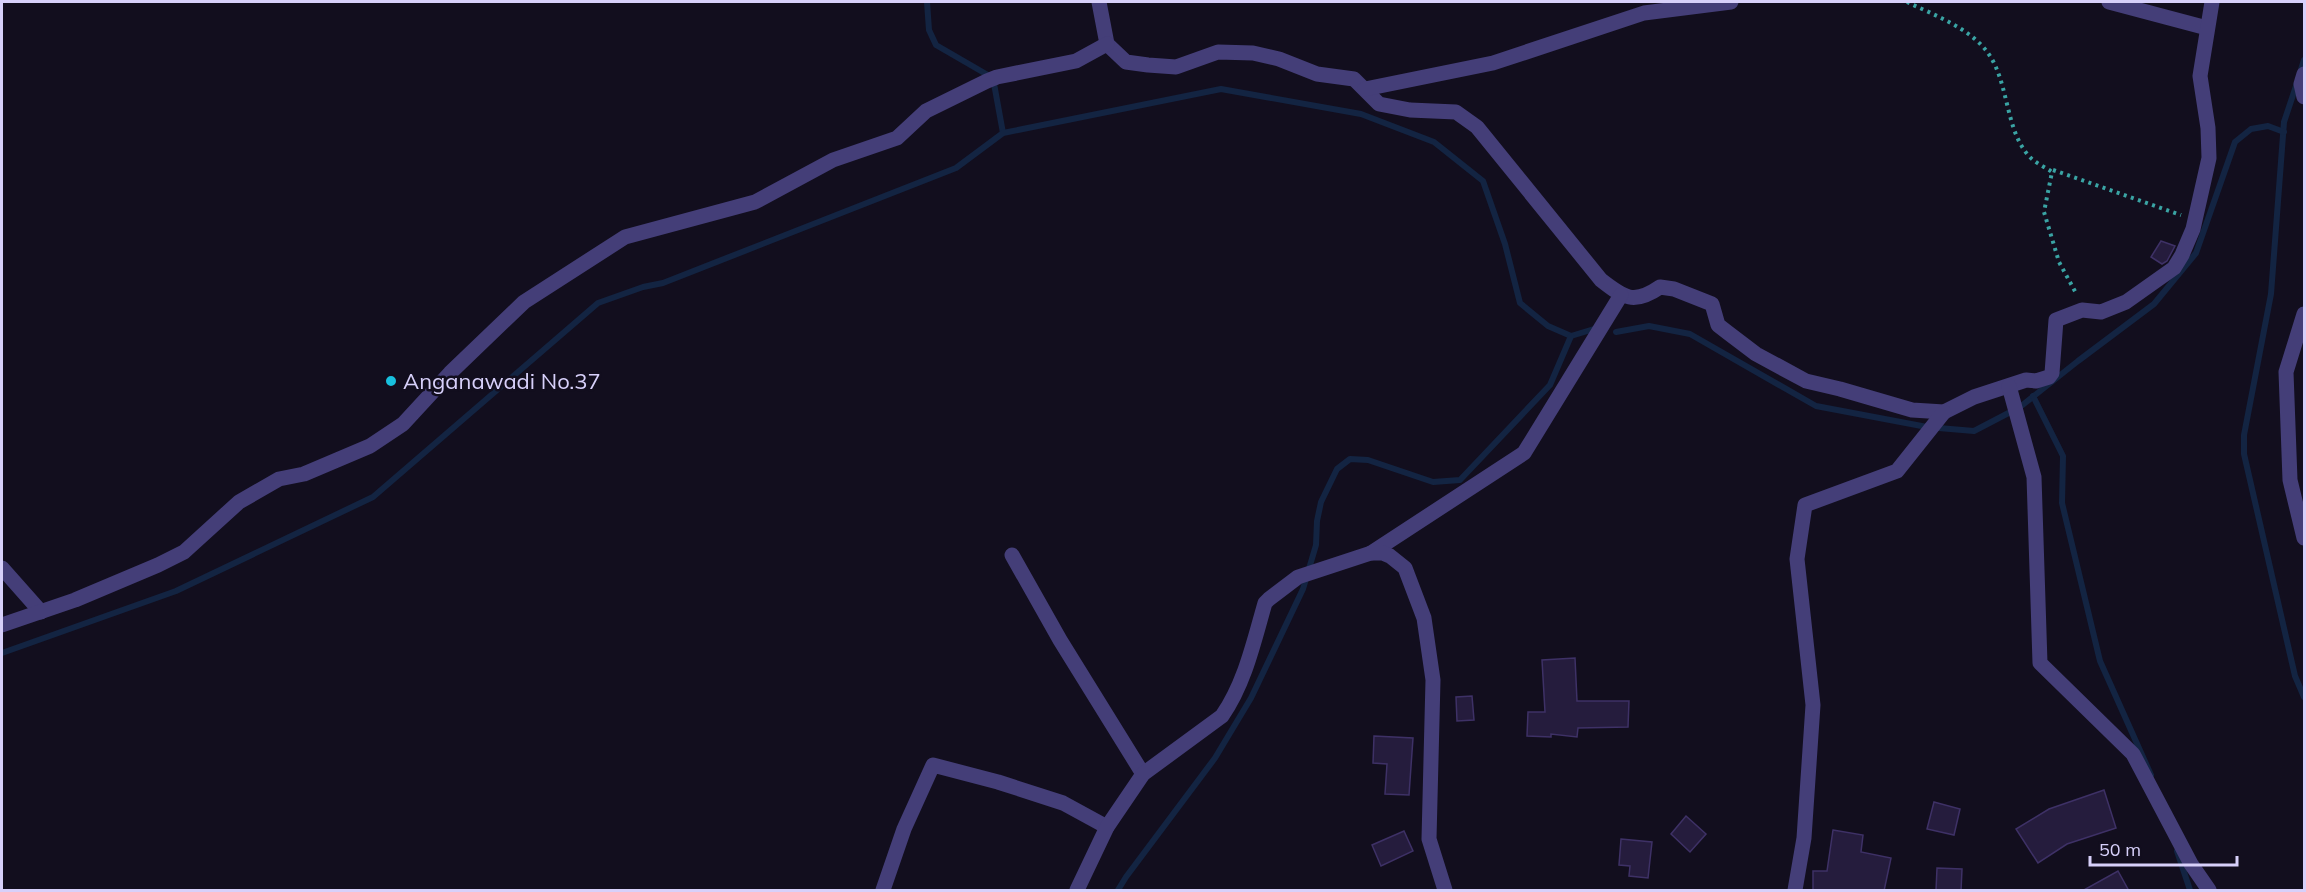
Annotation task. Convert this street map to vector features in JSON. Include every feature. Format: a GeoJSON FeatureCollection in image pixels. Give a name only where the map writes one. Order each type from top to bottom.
{"type":"FeatureCollection","features":[{"type":"Feature","properties":{"kind":"street"},"geometry":{"type":"LineString","coordinates":[[1099,2],[1107,44],[1126,62],[1176,67],[1218,52],[1254,53],[1279,59],[1317,74],[1354,80],[1379,104],[1410,110],[1456,112],[1477,126],[1601,279],[1622,296],[1637,299],[1647,296],[1660,287],[1674,289],[1712,304],[1718,325],[1756,354],[1806,381],[1840,388],[1911,410],[1944,412]]}},
{"type":"Feature","properties":{"kind":"street"},"geometry":{"type":"LineString","coordinates":[[1365,89],[1493,63],[1644,13],[1731,2]]}},
{"type":"Feature","properties":{"kind":"street"},"geometry":{"type":"LineString","coordinates":[[2109,2],[2207,28]]}},
{"type":"Feature","properties":{"kind":"street"},"geometry":{"type":"LineString","coordinates":[[1795,891],[1804,837],[1813,705],[1797,559],[1805,505],[1897,471],[1944,412],[1974,397],[2026,380],[2036,381],[2049,377],[2052,373],[2056,320],[2082,310],[2101,312],[2126,302],[2174,268],[2188,243],[2195,221],[2209,158],[2208,128],[2200,76],[2212,2]]}},
{"type":"Feature","properties":{"kind":"street"},"geometry":{"type":"LineString","coordinates":[[2,625],[106,587],[184,552],[239,502],[279,479],[304,474],[370,446],[403,424],[450,373],[524,302],[630,235],[756,201],[832,160],[897,138],[926,111],[992,79],[1076,61],[1107,44]]}},
{"type":"Feature","properties":{"kind":"street"},"geometry":{"type":"LineString","coordinates":[[2304,74],[2301,84],[2304,97]]}},
{"type":"Feature","properties":{"kind":"street"},"geometry":{"type":"LineString","coordinates":[[1077,891],[1107,827],[1143,774],[1222,716],[1229,706],[1252,651],[1265,603],[1298,577],[1371,553],[1524,453],[1622,296]]}},
{"type":"Feature","properties":{"kind":"street"},"geometry":{"type":"LineString","coordinates":[[2304,314],[2286,372],[2290,480],[2304,538]]}},
{"type":"Feature","properties":{"kind":"street"},"geometry":{"type":"LineString","coordinates":[[2009,386],[2034,477],[2040,663],[2133,754],[2191,864],[2210,891]]}},
{"type":"Feature","properties":{"kind":"street"},"geometry":{"type":"LineString","coordinates":[[1371,553],[1383,553],[1390,556],[1405,568],[1424,618],[1433,680],[1429,839],[1445,891]]}},
{"type":"Feature","properties":{"kind":"street"},"geometry":{"type":"LineString","coordinates":[[1012,555],[1072,661],[1143,774]]}},
{"type":"Feature","properties":{"kind":"street"},"geometry":{"type":"LineString","coordinates":[[2,568],[41,612]]}},
{"type":"Feature","properties":{"kind":"street"},"geometry":{"type":"LineString","coordinates":[[883,891],[904,829],[933,765],[998,782],[1063,803],[1107,827]]}},
{"type":"Feature","properties":{"kind":"path"},"geometry":{"type":"LineString","coordinates":[[1907,2],[1976,39],[1990,55],[2019,141],[2030,158],[2052,172],[2044,212],[2059,262],[2078,296],[2082,310]]}},
{"type":"Feature","properties":{"kind":"path"},"geometry":{"type":"LineString","coordinates":[[2053,170],[2195,221]]}},
{"type":"Feature","properties":{"kind":"building"},"geometry":{"type":"Polygon","coordinates":[[[2161,241],[2175,246],[2167,261],[2162,264],[2151,257],[2161,241]]]}},
{"type":"Feature","properties":{"kind":"building"},"geometry":{"type":"Polygon","coordinates":[[[1575,658],[1577,701],[1629,701],[1628,727],[1578,728],[1577,737],[1551,734],[1551,737],[1527,736],[1528,712],[1545,712],[1542,660],[1575,658]]]}},
{"type":"Feature","properties":{"kind":"building"},"geometry":{"type":"Polygon","coordinates":[[[1472,696],[1474,720],[1457,721],[1456,697],[1472,696]]]}},
{"type":"Feature","properties":{"kind":"building"},"geometry":{"type":"Polygon","coordinates":[[[1374,736],[1413,738],[1409,795],[1385,794],[1387,764],[1373,763],[1374,736]]]}},
{"type":"Feature","properties":{"kind":"building"},"geometry":{"type":"Polygon","coordinates":[[[2104,790],[2116,828],[2067,844],[2038,863],[2016,829],[2049,809],[2104,790]]]}},
{"type":"Feature","properties":{"kind":"building"},"geometry":{"type":"Polygon","coordinates":[[[1934,802],[1960,809],[1954,835],[1927,829],[1934,802]]]}},
{"type":"Feature","properties":{"kind":"building"},"geometry":{"type":"Polygon","coordinates":[[[1686,816],[1706,834],[1690,852],[1671,834],[1686,816]]]}},
{"type":"Feature","properties":{"kind":"building"},"geometry":{"type":"Polygon","coordinates":[[[1833,830],[1863,835],[1861,852],[1891,858],[1884,891],[1813,891],[1813,871],[1827,871],[1833,830]]]}},
{"type":"Feature","properties":{"kind":"building"},"geometry":{"type":"Polygon","coordinates":[[[1404,831],[1413,851],[1381,866],[1372,845],[1404,831]]]}},
{"type":"Feature","properties":{"kind":"building"},"geometry":{"type":"Polygon","coordinates":[[[1621,839],[1652,842],[1648,878],[1629,876],[1630,866],[1619,865],[1621,839]]]}},
{"type":"Feature","properties":{"kind":"building"},"geometry":{"type":"Polygon","coordinates":[[[1937,868],[1962,869],[1961,891],[1936,891],[1937,868]]]}},
{"type":"Feature","properties":{"kind":"building"},"geometry":{"type":"Polygon","coordinates":[[[2118,871],[2129,891],[2082,891],[2118,871]]]}},
{"type":"Feature","properties":{"kind":"waterway"},"geometry":{"type":"LineString","coordinates":[[927,2],[929,30],[936,45],[993,78],[1003,133]]}},
{"type":"Feature","properties":{"kind":"waterway"},"geometry":{"type":"LineString","coordinates":[[2300,73],[2304,60]]}},
{"type":"Feature","properties":{"kind":"waterway"},"geometry":{"type":"LineString","coordinates":[[2297,83],[2284,122],[2271,294],[2244,435],[2244,454],[2295,676],[2304,697]]}},
{"type":"Feature","properties":{"kind":"waterway"},"geometry":{"type":"LineString","coordinates":[[2,653],[176,591],[373,497],[598,303],[643,287],[663,283],[956,168],[1003,133],[1221,89],[1361,114],[1434,142],[1483,181],[1505,244],[1520,303],[1548,326],[1571,336],[1594,329]]}},
{"type":"Feature","properties":{"kind":"waterway"},"geometry":{"type":"LineString","coordinates":[[1616,332],[1649,326],[1690,334],[1816,406],[1927,427],[1974,431],[2020,407],[2154,304],[2196,253],[2235,142],[2251,129],[2268,126],[2284,132]]}},
{"type":"Feature","properties":{"kind":"waterway"},"geometry":{"type":"LineString","coordinates":[[1118,890],[1215,758],[1251,698],[1303,589],[1316,545],[1321,502],[1337,469],[1350,459],[1368,460],[1433,482],[1460,480],[1550,385],[1571,336]]}},
{"type":"Feature","properties":{"kind":"waterway"},"geometry":{"type":"LineString","coordinates":[[2033,396],[2063,456],[2062,503],[2100,661],[2151,775]]}},
{"type":"Feature","properties":{"kind":"waterway"},"geometry":{"type":"LineString","coordinates":[[2177,851],[2190,890]]}},
{"type":"Feature","properties":{"kind":"place","name":"Anganawadi No.37"},"geometry":{"type":"Point","coordinates":[391,381]}}]}
